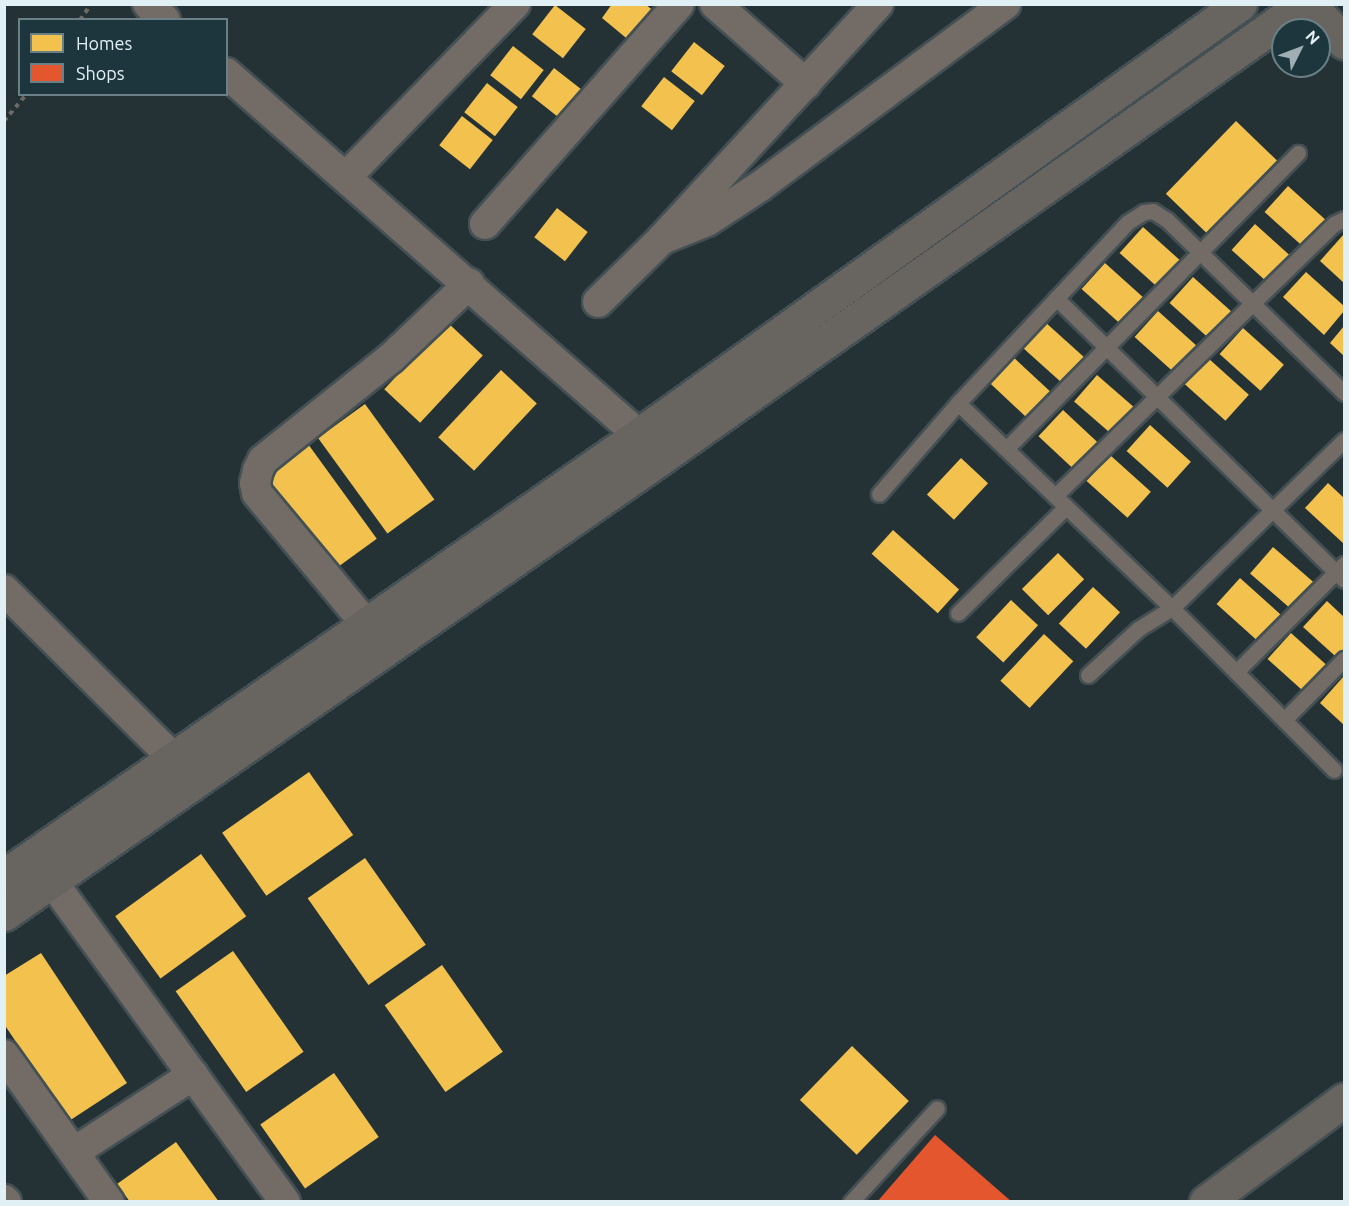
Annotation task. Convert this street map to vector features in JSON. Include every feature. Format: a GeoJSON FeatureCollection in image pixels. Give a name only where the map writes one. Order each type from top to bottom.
{"type":"FeatureCollection","features":[{"type":"Feature","properties":{"kind":"street"},"geometry":{"type":"LineString","coordinates":[[148,4],[163,18]]}},
{"type":"Feature","properties":{"kind":"street"},"geometry":{"type":"LineString","coordinates":[[346,177],[515,4]]}},
{"type":"Feature","properties":{"kind":"street"},"geometry":{"type":"LineString","coordinates":[[485,224],[679,4]]}},
{"type":"Feature","properties":{"kind":"street"},"geometry":{"type":"LineString","coordinates":[[715,4],[806,84]]}},
{"type":"Feature","properties":{"kind":"street"},"geometry":{"type":"LineString","coordinates":[[598,303],[662,239],[878,4]]}},
{"type":"Feature","properties":{"kind":"street"},"geometry":{"type":"LineString","coordinates":[[662,239],[707,221],[759,187],[1005,4]]}},
{"type":"Feature","properties":{"kind":"street"},"geometry":{"type":"LineString","coordinates":[[4,876],[43,868],[196,782],[651,446],[1240,4]]}},
{"type":"Feature","properties":{"kind":"street"},"geometry":{"type":"LineString","coordinates":[[4,914],[43,868],[174,757],[366,624],[651,446],[1304,4]]}},
{"type":"Feature","properties":{"kind":"street"},"geometry":{"type":"LineString","coordinates":[[1309,4],[1344,42]]}},
{"type":"Feature","properties":{"kind":"street"},"geometry":{"type":"LineString","coordinates":[[228,75],[651,446]]}},
{"type":"Feature","properties":{"kind":"street"},"geometry":{"type":"LineString","coordinates":[[366,624],[257,493],[255,483],[258,470],[263,460],[391,358],[469,284]]}},
{"type":"Feature","properties":{"kind":"street"},"geometry":{"type":"LineString","coordinates":[[4,590],[174,757],[196,782]]}},
{"type":"Feature","properties":{"kind":"street"},"geometry":{"type":"LineString","coordinates":[[43,868],[193,1075],[272,1197]]}},
{"type":"Feature","properties":{"kind":"street"},"geometry":{"type":"LineString","coordinates":[[4,1054],[14,1089],[74,1152],[109,1202]]}},
{"type":"Feature","properties":{"kind":"street"},"geometry":{"type":"LineString","coordinates":[[74,1152],[193,1075]]}},
{"type":"Feature","properties":{"kind":"street"},"geometry":{"type":"LineString","coordinates":[[1206,1202],[1344,1100]]}},
{"type":"Feature","properties":{"kind":"lane"},"geometry":{"type":"LineString","coordinates":[[1006,449],[1298,153]]}},
{"type":"Feature","properties":{"kind":"lane"},"geometry":{"type":"LineString","coordinates":[[879,494],[958,403],[1056,298],[1128,222],[1144,212],[1153,212],[1167,220],[1344,393]]}},
{"type":"Feature","properties":{"kind":"lane"},"geometry":{"type":"LineString","coordinates":[[1055,496],[1156,395],[1334,224],[1344,219]]}},
{"type":"Feature","properties":{"kind":"lane"},"geometry":{"type":"LineString","coordinates":[[1056,298],[1342,572],[1236,672]]}},
{"type":"Feature","properties":{"kind":"lane"},"geometry":{"type":"LineString","coordinates":[[958,403],[1173,608],[1334,770]]}},
{"type":"Feature","properties":{"kind":"lane"},"geometry":{"type":"LineString","coordinates":[[1088,675],[1138,629],[1173,608],[1344,440]]}},
{"type":"Feature","properties":{"kind":"lane"},"geometry":{"type":"LineString","coordinates":[[958,613],[1066,507]]}},
{"type":"Feature","properties":{"kind":"lane"},"geometry":{"type":"LineString","coordinates":[[1284,720],[1344,659]]}},
{"type":"Feature","properties":{"kind":"lane"},"geometry":{"type":"LineString","coordinates":[[851,1202],[937,1108]]}},
{"type":"Feature","properties":{"kind":"path"},"geometry":{"type":"LineString","coordinates":[[81,18],[91,4]]}},
{"type":"Feature","properties":{"kind":"path"},"geometry":{"type":"LineString","coordinates":[[4,121],[25,96]]}},
{"type":"Feature","properties":{"kind":"building: Homes"},"geometry":{"type":"Polygon","coordinates":[[[612,4],[645,4],[655,12],[631,42],[602,18],[612,4]]]}},
{"type":"Feature","properties":{"kind":"building: Homes"},"geometry":{"type":"Polygon","coordinates":[[[555,5],[586,29],[563,58],[532,34],[555,5]]]}},
{"type":"Feature","properties":{"kind":"building: Homes"},"geometry":{"type":"Polygon","coordinates":[[[694,42],[725,66],[702,95],[671,71],[694,42]]]}},
{"type":"Feature","properties":{"kind":"building: Homes"},"geometry":{"type":"Polygon","coordinates":[[[513,46],[544,70],[521,99],[490,75],[513,46]]]}},
{"type":"Feature","properties":{"kind":"building: Homes"},"geometry":{"type":"Polygon","coordinates":[[[554,68],[585,92],[563,120],[532,96],[554,68]]]}},
{"type":"Feature","properties":{"kind":"building: Homes"},"geometry":{"type":"Polygon","coordinates":[[[664,77],[695,101],[672,130],[641,106],[664,77]]]}},
{"type":"Feature","properties":{"kind":"building: Homes"},"geometry":{"type":"Polygon","coordinates":[[[487,83],[518,107],[495,136],[464,112],[487,83]]]}},
{"type":"Feature","properties":{"kind":"building: Homes"},"geometry":{"type":"Polygon","coordinates":[[[462,116],[493,140],[470,169],[439,145],[462,116]]]}},
{"type":"Feature","properties":{"kind":"building: Homes"},"geometry":{"type":"Polygon","coordinates":[[[1236,121],[1277,161],[1207,233],[1166,194],[1236,121]]]}},
{"type":"Feature","properties":{"kind":"building: Homes"},"geometry":{"type":"Polygon","coordinates":[[[1288,186],[1329,223],[1305,249],[1265,212],[1288,186]]]}},
{"type":"Feature","properties":{"kind":"building: Homes"},"geometry":{"type":"Polygon","coordinates":[[[557,208],[588,232],[565,261],[534,237],[557,208]]]}},
{"type":"Feature","properties":{"kind":"building: Homes"},"geometry":{"type":"Polygon","coordinates":[[[1255,224],[1296,261],[1272,287],[1232,250],[1255,224]]]}},
{"type":"Feature","properties":{"kind":"building: Homes"},"geometry":{"type":"Polygon","coordinates":[[[1143,227],[1184,264],[1160,290],[1120,253],[1143,227]]]}},
{"type":"Feature","properties":{"kind":"building: Homes"},"geometry":{"type":"Polygon","coordinates":[[[1344,234],[1344,283],[1320,261],[1344,234]]]}},
{"type":"Feature","properties":{"kind":"building: Homes"},"geometry":{"type":"Polygon","coordinates":[[[1105,263],[1146,300],[1122,326],[1082,289],[1105,263]]]}},
{"type":"Feature","properties":{"kind":"building: Homes"},"geometry":{"type":"Polygon","coordinates":[[[1306,272],[1344,306],[1344,311],[1324,335],[1283,297],[1306,272]]]}},
{"type":"Feature","properties":{"kind":"building: Homes"},"geometry":{"type":"Polygon","coordinates":[[[1193,277],[1234,314],[1210,340],[1170,303],[1193,277]]]}},
{"type":"Feature","properties":{"kind":"building: Homes"},"geometry":{"type":"Polygon","coordinates":[[[1158,311],[1199,348],[1175,374],[1135,337],[1158,311]]]}},
{"type":"Feature","properties":{"kind":"building: Homes"},"geometry":{"type":"Polygon","coordinates":[[[447,322],[483,355],[420,423],[384,389],[447,322]]]}},
{"type":"Feature","properties":{"kind":"building: Homes"},"geometry":{"type":"Polygon","coordinates":[[[1045,322],[1086,359],[1063,384],[1022,347],[1045,322]]]}},
{"type":"Feature","properties":{"kind":"building: Homes"},"geometry":{"type":"Polygon","coordinates":[[[1344,326],[1344,356],[1330,343],[1344,326]]]}},
{"type":"Feature","properties":{"kind":"building: Homes"},"geometry":{"type":"Polygon","coordinates":[[[1243,328],[1284,365],[1260,391],[1220,354],[1243,328]]]}},
{"type":"Feature","properties":{"kind":"building: Homes"},"geometry":{"type":"Polygon","coordinates":[[[1011,355],[1050,392],[1027,417],[987,381],[1011,355]]]}},
{"type":"Feature","properties":{"kind":"building: Homes"},"geometry":{"type":"Polygon","coordinates":[[[1208,358],[1249,395],[1225,421],[1185,384],[1208,358]]]}},
{"type":"Feature","properties":{"kind":"building: Homes"},"geometry":{"type":"Polygon","coordinates":[[[501,370],[537,403],[474,471],[438,437],[501,370]]]}},
{"type":"Feature","properties":{"kind":"building: Homes"},"geometry":{"type":"Polygon","coordinates":[[[1097,375],[1139,412],[1116,438],[1074,401],[1097,375]]]}},
{"type":"Feature","properties":{"kind":"building: Homes"},"geometry":{"type":"Polygon","coordinates":[[[365,404],[434,499],[387,534],[318,438],[365,404]]]}},
{"type":"Feature","properties":{"kind":"building: Homes"},"geometry":{"type":"Polygon","coordinates":[[[1063,410],[1104,448],[1079,475],[1038,436],[1063,410]]]}},
{"type":"Feature","properties":{"kind":"building: Homes"},"geometry":{"type":"Polygon","coordinates":[[[1150,425],[1191,462],[1167,488],[1127,451],[1150,425]]]}},
{"type":"Feature","properties":{"kind":"building: Homes"},"geometry":{"type":"Polygon","coordinates":[[[308,444],[377,539],[331,572],[262,478],[308,444]]]}},
{"type":"Feature","properties":{"kind":"building: Homes"},"geometry":{"type":"Polygon","coordinates":[[[1110,455],[1151,492],[1127,518],[1087,481],[1110,455]]]}},
{"type":"Feature","properties":{"kind":"building: Homes"},"geometry":{"type":"Polygon","coordinates":[[[961,458],[988,483],[954,520],[927,495],[961,458]]]}},
{"type":"Feature","properties":{"kind":"building: Homes"},"geometry":{"type":"Polygon","coordinates":[[[1328,483],[1344,498],[1344,544],[1305,508],[1328,483]]]}},
{"type":"Feature","properties":{"kind":"building: Homes"},"geometry":{"type":"Polygon","coordinates":[[[893,530],[959,590],[938,613],[872,554],[893,530]]]}},
{"type":"Feature","properties":{"kind":"building: Homes"},"geometry":{"type":"Polygon","coordinates":[[[1273,547],[1315,583],[1292,609],[1250,573],[1273,547]]]}},
{"type":"Feature","properties":{"kind":"building: Homes"},"geometry":{"type":"Polygon","coordinates":[[[1058,553],[1084,579],[1048,615],[1022,589],[1058,553]]]}},
{"type":"Feature","properties":{"kind":"building: Homes"},"geometry":{"type":"Polygon","coordinates":[[[1240,578],[1281,615],[1257,641],[1217,604],[1240,578]]]}},
{"type":"Feature","properties":{"kind":"building: Homes"},"geometry":{"type":"Polygon","coordinates":[[[1093,587],[1120,612],[1086,649],[1059,624],[1093,587]]]}},
{"type":"Feature","properties":{"kind":"building: Homes"},"geometry":{"type":"Polygon","coordinates":[[[1011,600],[1038,625],[1003,663],[976,637],[1011,600]]]}},
{"type":"Feature","properties":{"kind":"building: Homes"},"geometry":{"type":"Polygon","coordinates":[[[1327,601],[1344,617],[1344,664],[1303,627],[1327,601]]]}},
{"type":"Feature","properties":{"kind":"building: Homes"},"geometry":{"type":"Polygon","coordinates":[[[1291,633],[1332,670],[1308,696],[1268,659],[1291,633]]]}},
{"type":"Feature","properties":{"kind":"building: Homes"},"geometry":{"type":"Polygon","coordinates":[[[1044,634],[1073,661],[1030,708],[1000,681],[1044,634]]]}},
{"type":"Feature","properties":{"kind":"building: Homes"},"geometry":{"type":"Polygon","coordinates":[[[1344,676],[1344,725],[1320,703],[1344,676]]]}},
{"type":"Feature","properties":{"kind":"building: Homes"},"geometry":{"type":"Polygon","coordinates":[[[309,772],[353,835],[266,896],[222,833],[309,772]]]}},
{"type":"Feature","properties":{"kind":"building: Homes"},"geometry":{"type":"Polygon","coordinates":[[[201,854],[246,916],[161,979],[115,916],[201,854]]]}},
{"type":"Feature","properties":{"kind":"building: Homes"},"geometry":{"type":"Polygon","coordinates":[[[365,858],[426,945],[368,985],[308,898],[365,858]]]}},
{"type":"Feature","properties":{"kind":"building: Homes"},"geometry":{"type":"Polygon","coordinates":[[[233,951],[304,1052],[246,1092],[176,991],[233,951]]]}},
{"type":"Feature","properties":{"kind":"building: Homes"},"geometry":{"type":"Polygon","coordinates":[[[41,953],[127,1083],[69,1121],[4,1024],[4,976],[41,953]]]}},
{"type":"Feature","properties":{"kind":"building: Homes"},"geometry":{"type":"Polygon","coordinates":[[[442,965],[503,1052],[445,1092],[385,1005],[442,965]]]}},
{"type":"Feature","properties":{"kind":"building: Homes"},"geometry":{"type":"Polygon","coordinates":[[[852,1046],[909,1101],[857,1155],[800,1100],[852,1046]]]}},
{"type":"Feature","properties":{"kind":"building: Homes"},"geometry":{"type":"Polygon","coordinates":[[[334,1073],[379,1137],[305,1189],[260,1125],[334,1073]]]}},
{"type":"Feature","properties":{"kind":"building: Homes"},"geometry":{"type":"Polygon","coordinates":[[[176,1142],[219,1202],[130,1202],[117,1184],[176,1142]]]}},
{"type":"Feature","properties":{"kind":"building: Shops"},"geometry":{"type":"Polygon","coordinates":[[[935,1135],[1012,1202],[877,1202],[935,1135]]]}}]}
